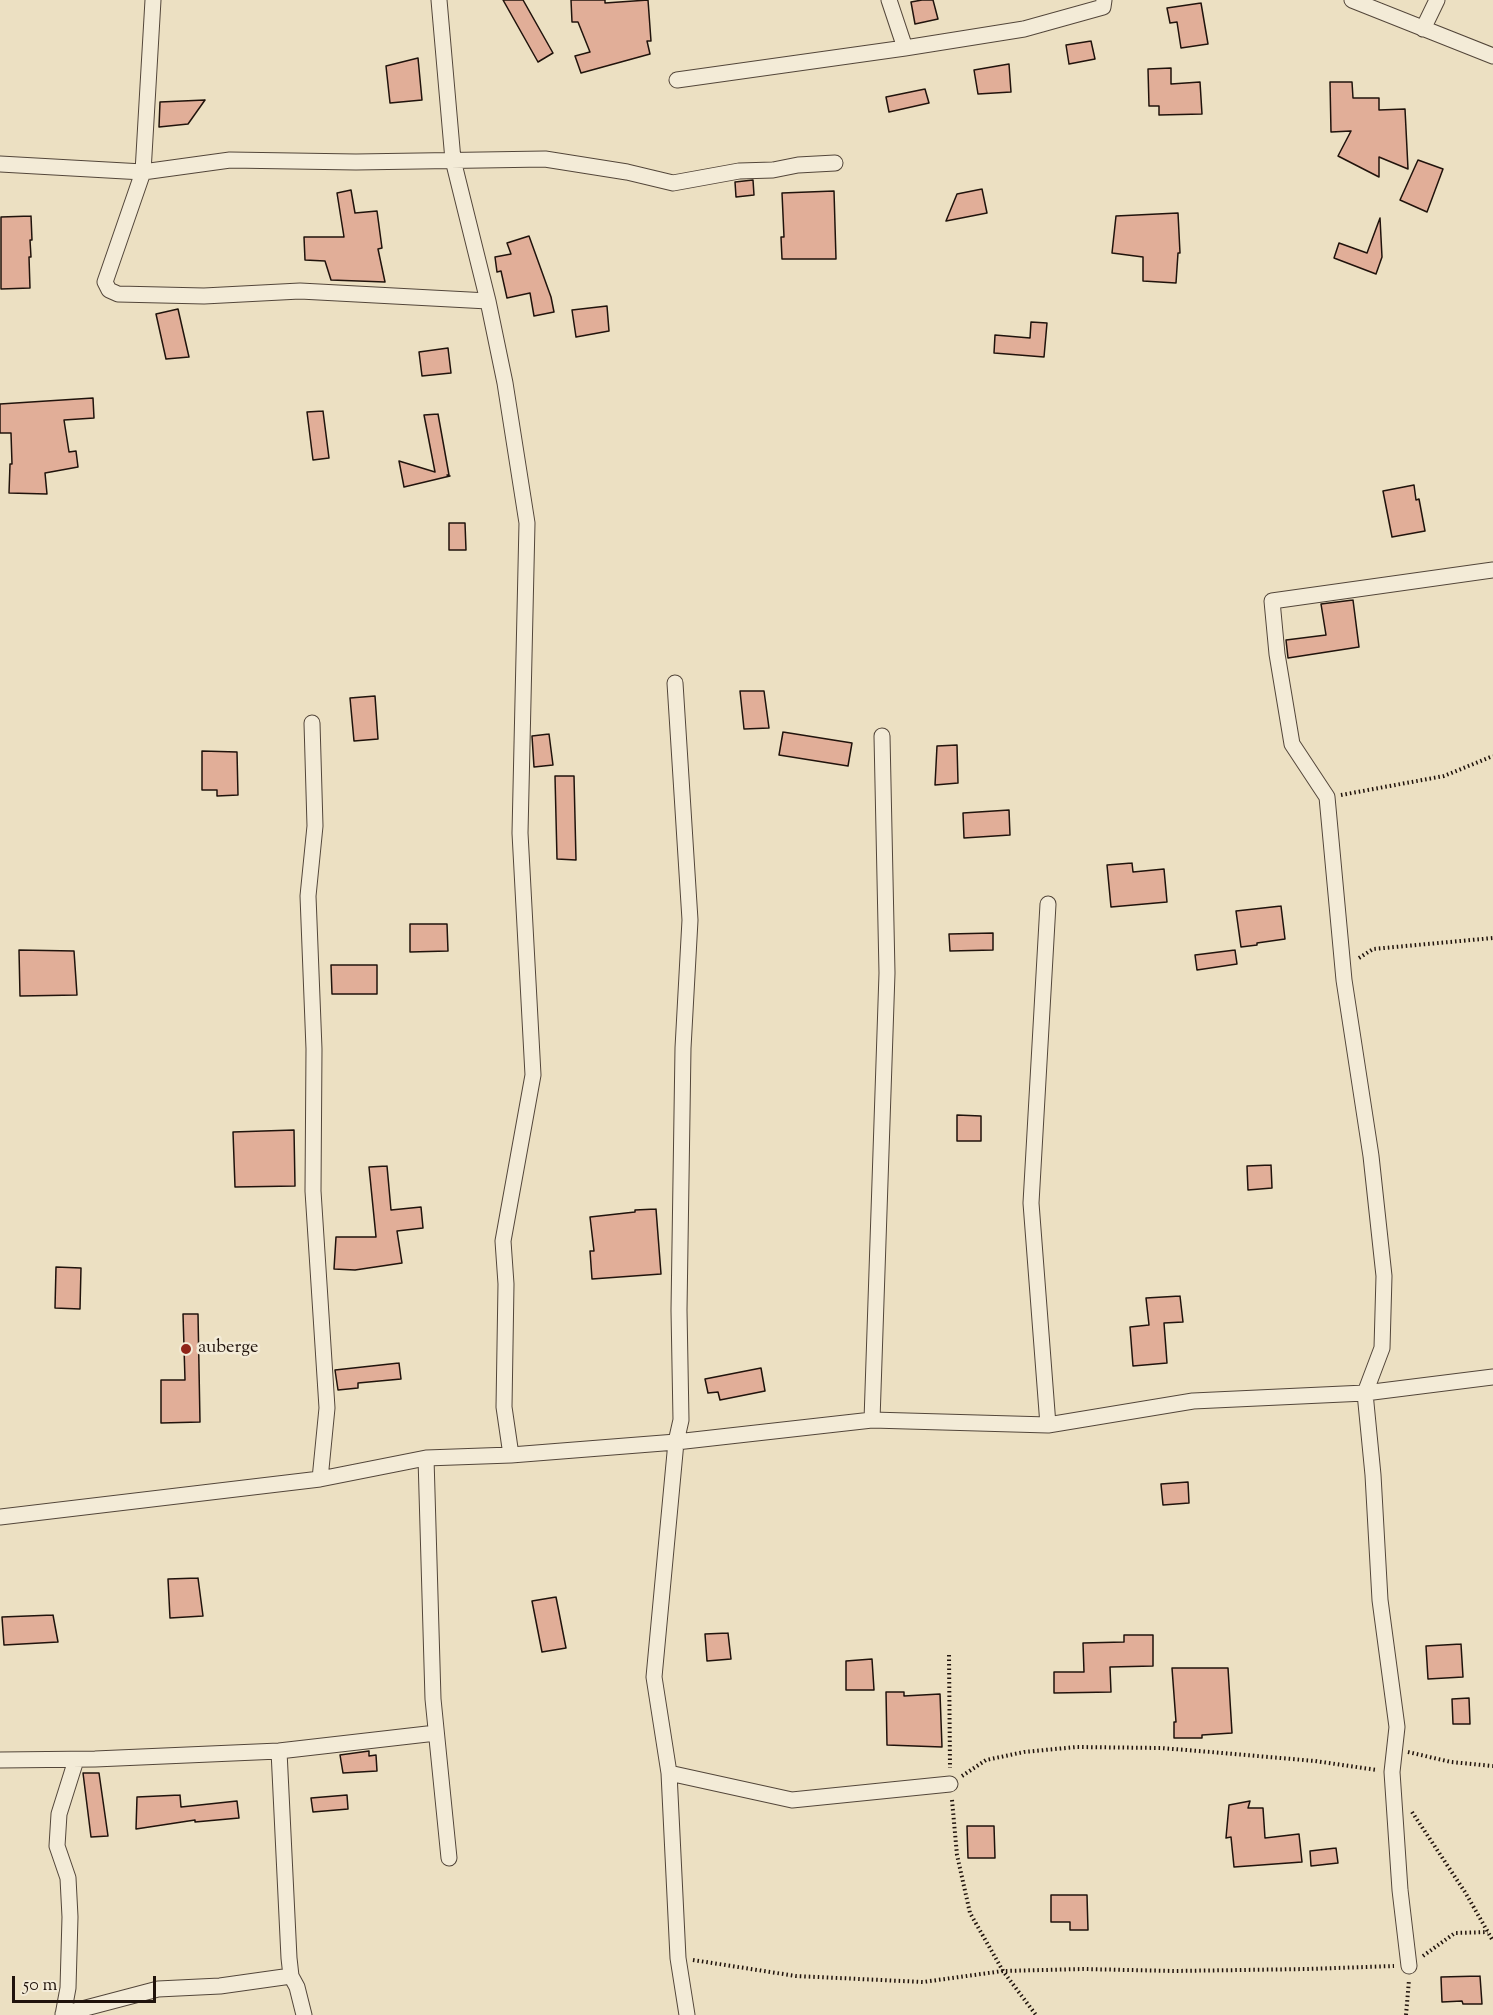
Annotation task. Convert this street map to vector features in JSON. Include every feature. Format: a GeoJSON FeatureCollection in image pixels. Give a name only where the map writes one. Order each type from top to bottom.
{"type":"FeatureCollection","features":[{"type":"Feature","properties":{"kind":"street"},"geometry":{"type":"LineString","coordinates":[[153,0],[143,172],[105,282],[109,290],[118,294],[204,296],[300,291],[488,302]]}},
{"type":"Feature","properties":{"kind":"street"},"geometry":{"type":"LineString","coordinates":[[439,0],[453,160],[488,302],[505,383],[527,523],[520,833],[533,1075],[503,1241],[506,1284],[504,1407],[511,1455]]}},
{"type":"Feature","properties":{"kind":"street"},"geometry":{"type":"LineString","coordinates":[[889,0],[904,48]]}},
{"type":"Feature","properties":{"kind":"street"},"geometry":{"type":"LineString","coordinates":[[677,80],[904,48],[1024,28],[1103,7],[1104,0]]}},
{"type":"Feature","properties":{"kind":"street"},"geometry":{"type":"LineString","coordinates":[[1352,0],[1493,56]]}},
{"type":"Feature","properties":{"kind":"street"},"geometry":{"type":"LineString","coordinates":[[1423,29],[1437,0]]}},
{"type":"Feature","properties":{"kind":"street"},"geometry":{"type":"LineString","coordinates":[[0,164],[143,172],[230,159],[356,162],[544,159],[627,172],[673,183],[739,171],[773,170],[798,165],[835,163]]}},
{"type":"Feature","properties":{"kind":"street"},"geometry":{"type":"LineString","coordinates":[[1409,1966],[1400,1890],[1392,1772],[1397,1727],[1380,1600],[1373,1475],[1365,1394],[1382,1348],[1384,1276],[1371,1156],[1344,980],[1327,797],[1292,744],[1276,654],[1272,601],[1493,570]]}},
{"type":"Feature","properties":{"kind":"street"},"geometry":{"type":"LineString","coordinates":[[675,683],[690,920],[683,1048],[679,1310],[681,1420],[676,1442],[654,1677],[669,1773],[678,1958],[687,2015]]}},
{"type":"Feature","properties":{"kind":"street"},"geometry":{"type":"LineString","coordinates":[[312,723],[315,826],[308,896],[314,1049],[313,1191],[327,1408],[320,1479]]}},
{"type":"Feature","properties":{"kind":"street"},"geometry":{"type":"LineString","coordinates":[[872,1420],[887,973],[882,736]]}},
{"type":"Feature","properties":{"kind":"street"},"geometry":{"type":"LineString","coordinates":[[1048,904],[1031,1203],[1048,1425]]}},
{"type":"Feature","properties":{"kind":"street"},"geometry":{"type":"LineString","coordinates":[[0,1517],[320,1479],[426,1458],[511,1455],[676,1442],[872,1420],[1048,1425],[1192,1401],[1365,1394],[1493,1377]]}},
{"type":"Feature","properties":{"kind":"street"},"geometry":{"type":"LineString","coordinates":[[426,1458],[433,1687],[449,1858]]}},
{"type":"Feature","properties":{"kind":"street"},"geometry":{"type":"LineString","coordinates":[[0,1760],[76,1760],[279,1751],[436,1733]]}},
{"type":"Feature","properties":{"kind":"street"},"geometry":{"type":"LineString","coordinates":[[279,1751],[291,1976],[297,1987],[304,2015]]}},
{"type":"Feature","properties":{"kind":"street"},"geometry":{"type":"LineString","coordinates":[[76,1760],[59,1814],[57,1846],[68,1878],[70,1917],[68,1988],[63,2014],[158,1989],[220,1986],[291,1976]]}},
{"type":"Feature","properties":{"kind":"street"},"geometry":{"type":"LineString","coordinates":[[669,1773],[792,1800],[950,1784]]}},
{"type":"Feature","properties":{"kind":"path"},"geometry":{"type":"LineString","coordinates":[[1327,797],[1444,776],[1493,756]]}},
{"type":"Feature","properties":{"kind":"path"},"geometry":{"type":"LineString","coordinates":[[1344,980],[1360,957],[1373,949],[1493,938]]}},
{"type":"Feature","properties":{"kind":"path"},"geometry":{"type":"LineString","coordinates":[[949,1655],[950,1784],[957,1855],[970,1913],[1003,1971],[1036,2015]]}},
{"type":"Feature","properties":{"kind":"path"},"geometry":{"type":"LineString","coordinates":[[950,1784],[986,1760],[1024,1752],[1076,1747],[1161,1748],[1315,1761],[1392,1772],[1407,1752],[1451,1762],[1493,1766]]}},
{"type":"Feature","properties":{"kind":"path"},"geometry":{"type":"LineString","coordinates":[[1410,1808],[1466,1892],[1493,1941]]}},
{"type":"Feature","properties":{"kind":"path"},"geometry":{"type":"LineString","coordinates":[[678,1958],[796,1976],[923,1982],[1003,1971],[1308,1970],[1409,1966],[1455,1933],[1488,1932]]}},
{"type":"Feature","properties":{"kind":"path"},"geometry":{"type":"LineString","coordinates":[[1406,2015],[1409,1966]]}},
{"type":"Feature","properties":{"kind":"building"},"geometry":{"type":"Polygon","coordinates":[[[503,0],[523,0],[553,53],[538,62],[503,0]]]}},
{"type":"Feature","properties":{"kind":"building"},"geometry":{"type":"Polygon","coordinates":[[[571,0],[605,0],[605,3],[648,0],[651,41],[647,41],[650,54],[581,73],[575,56],[590,52],[578,22],[572,22],[571,0]]]}},
{"type":"Feature","properties":{"kind":"building"},"geometry":{"type":"Polygon","coordinates":[[[933,0],[938,19],[915,24],[911,2],[933,0]]]}},
{"type":"Feature","properties":{"kind":"building"},"geometry":{"type":"Polygon","coordinates":[[[1201,3],[1208,44],[1181,48],[1177,22],[1170,23],[1167,8],[1201,3]]]}},
{"type":"Feature","properties":{"kind":"building"},"geometry":{"type":"Polygon","coordinates":[[[1091,41],[1095,59],[1069,64],[1066,45],[1091,41]]]}},
{"type":"Feature","properties":{"kind":"building"},"geometry":{"type":"Polygon","coordinates":[[[418,58],[422,100],[390,103],[386,66],[418,58]]]}},
{"type":"Feature","properties":{"kind":"building"},"geometry":{"type":"Polygon","coordinates":[[[1009,64],[1011,92],[978,94],[974,70],[1009,64]]]}},
{"type":"Feature","properties":{"kind":"building"},"geometry":{"type":"Polygon","coordinates":[[[1171,68],[1171,84],[1200,82],[1202,114],[1159,115],[1159,106],[1149,106],[1148,69],[1171,68]]]}},
{"type":"Feature","properties":{"kind":"building"},"geometry":{"type":"Polygon","coordinates":[[[1330,82],[1352,82],[1353,98],[1379,98],[1379,110],[1405,109],[1408,169],[1379,157],[1379,177],[1338,156],[1351,131],[1331,132],[1330,82]]]}},
{"type":"Feature","properties":{"kind":"building"},"geometry":{"type":"Polygon","coordinates":[[[925,89],[929,103],[889,112],[886,97],[925,89]]]}},
{"type":"Feature","properties":{"kind":"building"},"geometry":{"type":"Polygon","coordinates":[[[205,100],[188,124],[159,127],[160,102],[205,100]]]}},
{"type":"Feature","properties":{"kind":"building"},"geometry":{"type":"Polygon","coordinates":[[[1418,160],[1443,169],[1427,212],[1400,200],[1418,160]]]}},
{"type":"Feature","properties":{"kind":"building"},"geometry":{"type":"Polygon","coordinates":[[[753,180],[754,195],[736,197],[735,182],[753,180]]]}},
{"type":"Feature","properties":{"kind":"building"},"geometry":{"type":"Polygon","coordinates":[[[982,189],[987,213],[946,221],[957,194],[982,189]]]}},
{"type":"Feature","properties":{"kind":"building"},"geometry":{"type":"Polygon","coordinates":[[[351,190],[355,213],[377,211],[382,248],[378,249],[385,282],[331,280],[325,261],[305,260],[304,237],[344,237],[337,193],[351,190]]]}},
{"type":"Feature","properties":{"kind":"building"},"geometry":{"type":"Polygon","coordinates":[[[834,191],[836,259],[782,259],[781,237],[784,237],[782,193],[834,191]]]}},
{"type":"Feature","properties":{"kind":"building"},"geometry":{"type":"Polygon","coordinates":[[[1178,213],[1180,253],[1178,253],[1176,283],[1143,281],[1143,257],[1112,253],[1116,216],[1178,213]]]}},
{"type":"Feature","properties":{"kind":"building"},"geometry":{"type":"Polygon","coordinates":[[[31,216],[30,288],[1,289],[1,217],[31,216]]]}},
{"type":"Feature","properties":{"kind":"building"},"geometry":{"type":"Polygon","coordinates":[[[1380,218],[1382,257],[1376,274],[1334,258],[1339,243],[1367,253],[1380,218]]]}},
{"type":"Feature","properties":{"kind":"building"},"geometry":{"type":"Polygon","coordinates":[[[529,236],[551,297],[554,312],[534,316],[530,293],[507,298],[501,271],[497,272],[495,257],[511,254],[507,243],[529,236]]]}},
{"type":"Feature","properties":{"kind":"building"},"geometry":{"type":"Polygon","coordinates":[[[607,306],[609,331],[576,337],[572,310],[607,306]]]}},
{"type":"Feature","properties":{"kind":"building"},"geometry":{"type":"Polygon","coordinates":[[[178,309],[189,357],[166,359],[156,314],[178,309]]]}},
{"type":"Feature","properties":{"kind":"building"},"geometry":{"type":"Polygon","coordinates":[[[1031,322],[1047,323],[1044,357],[994,353],[995,335],[1030,338],[1031,322]]]}},
{"type":"Feature","properties":{"kind":"building"},"geometry":{"type":"Polygon","coordinates":[[[448,348],[451,373],[422,376],[419,352],[448,348]]]}},
{"type":"Feature","properties":{"kind":"building"},"geometry":{"type":"Polygon","coordinates":[[[93,398],[94,418],[64,420],[69,452],[76,451],[78,467],[45,473],[47,494],[9,493],[10,464],[12,464],[11,433],[0,433],[0,404],[93,398]]]}},
{"type":"Feature","properties":{"kind":"building"},"geometry":{"type":"Polygon","coordinates":[[[323,411],[329,458],[313,460],[307,412],[323,411]]]}},
{"type":"Feature","properties":{"kind":"building"},"geometry":{"type":"Polygon","coordinates":[[[438,414],[449,475],[447,475],[450,476],[404,487],[399,461],[435,472],[424,415],[438,414]]]}},
{"type":"Feature","properties":{"kind":"building"},"geometry":{"type":"Polygon","coordinates":[[[1414,485],[1425,531],[1392,537],[1383,491],[1414,485]]]}},
{"type":"Feature","properties":{"kind":"building"},"geometry":{"type":"Polygon","coordinates":[[[449,523],[465,523],[466,550],[449,550],[449,523]]]}},
{"type":"Feature","properties":{"kind":"building"},"geometry":{"type":"Polygon","coordinates":[[[1353,600],[1359,647],[1288,658],[1286,640],[1326,635],[1321,604],[1353,600]]]}},
{"type":"Feature","properties":{"kind":"building"},"geometry":{"type":"Polygon","coordinates":[[[740,691],[764,691],[769,728],[744,729],[740,691]]]}},
{"type":"Feature","properties":{"kind":"building"},"geometry":{"type":"Polygon","coordinates":[[[375,696],[378,739],[354,741],[350,698],[375,696]]]}},
{"type":"Feature","properties":{"kind":"building"},"geometry":{"type":"Polygon","coordinates":[[[783,732],[852,743],[848,766],[779,755],[783,732]]]}},
{"type":"Feature","properties":{"kind":"building"},"geometry":{"type":"Polygon","coordinates":[[[549,734],[553,765],[534,767],[532,736],[549,734]]]}},
{"type":"Feature","properties":{"kind":"building"},"geometry":{"type":"Polygon","coordinates":[[[957,745],[958,783],[935,785],[937,746],[957,745]]]}},
{"type":"Feature","properties":{"kind":"building"},"geometry":{"type":"Polygon","coordinates":[[[202,751],[237,752],[238,795],[217,796],[217,790],[202,790],[202,751]]]}},
{"type":"Feature","properties":{"kind":"building"},"geometry":{"type":"Polygon","coordinates":[[[555,776],[574,776],[576,860],[557,859],[555,776]]]}},
{"type":"Feature","properties":{"kind":"building"},"geometry":{"type":"Polygon","coordinates":[[[1009,810],[1010,835],[964,838],[963,813],[1009,810]]]}},
{"type":"Feature","properties":{"kind":"building"},"geometry":{"type":"Polygon","coordinates":[[[1132,863],[1133,872],[1164,869],[1167,902],[1111,907],[1107,865],[1132,863]]]}},
{"type":"Feature","properties":{"kind":"building"},"geometry":{"type":"Polygon","coordinates":[[[1281,906],[1285,939],[1241,947],[1236,911],[1281,906]]]}},
{"type":"Feature","properties":{"kind":"building"},"geometry":{"type":"Polygon","coordinates":[[[410,924],[447,924],[448,951],[410,952],[410,924]]]}},
{"type":"Feature","properties":{"kind":"building"},"geometry":{"type":"Polygon","coordinates":[[[993,933],[993,950],[950,951],[949,934],[993,933]]]}},
{"type":"Feature","properties":{"kind":"building"},"geometry":{"type":"Polygon","coordinates":[[[19,950],[74,951],[77,995],[20,996],[19,950]]]}},
{"type":"Feature","properties":{"kind":"building"},"geometry":{"type":"Polygon","coordinates":[[[1235,950],[1237,964],[1197,970],[1195,955],[1235,950]]]}},
{"type":"Feature","properties":{"kind":"building"},"geometry":{"type":"Polygon","coordinates":[[[331,965],[377,965],[377,994],[332,994],[331,965]]]}},
{"type":"Feature","properties":{"kind":"building"},"geometry":{"type":"Polygon","coordinates":[[[957,1115],[981,1116],[981,1141],[957,1141],[957,1115]]]}},
{"type":"Feature","properties":{"kind":"building"},"geometry":{"type":"Polygon","coordinates":[[[294,1130],[295,1186],[235,1187],[233,1132],[294,1130]]]}},
{"type":"Feature","properties":{"kind":"building"},"geometry":{"type":"Polygon","coordinates":[[[1271,1165],[1272,1188],[1248,1190],[1247,1166],[1271,1165]]]}},
{"type":"Feature","properties":{"kind":"building"},"geometry":{"type":"Polygon","coordinates":[[[387,1166],[391,1210],[421,1207],[423,1228],[397,1231],[402,1263],[355,1270],[334,1269],[336,1237],[376,1237],[369,1167],[387,1166]]]}},
{"type":"Feature","properties":{"kind":"building"},"geometry":{"type":"Polygon","coordinates":[[[656,1209],[661,1274],[592,1279],[590,1251],[594,1251],[590,1217],[656,1209]]]}},
{"type":"Feature","properties":{"kind":"building"},"geometry":{"type":"Polygon","coordinates":[[[56,1267],[81,1268],[80,1309],[55,1308],[56,1267]]]}},
{"type":"Feature","properties":{"kind":"building"},"geometry":{"type":"Polygon","coordinates":[[[1180,1296],[1183,1322],[1164,1323],[1167,1363],[1133,1366],[1130,1327],[1149,1325],[1146,1298],[1180,1296]]]}},
{"type":"Feature","properties":{"kind":"building"},"geometry":{"type":"Polygon","coordinates":[[[183,1314],[198,1314],[200,1422],[161,1423],[161,1380],[185,1380],[183,1314]]]}},
{"type":"Feature","properties":{"kind":"building"},"geometry":{"type":"Polygon","coordinates":[[[399,1363],[401,1379],[358,1383],[358,1388],[338,1390],[335,1370],[399,1363]]]}},
{"type":"Feature","properties":{"kind":"building"},"geometry":{"type":"Polygon","coordinates":[[[761,1368],[765,1391],[720,1400],[718,1392],[708,1393],[705,1379],[761,1368]]]}},
{"type":"Feature","properties":{"kind":"building"},"geometry":{"type":"Polygon","coordinates":[[[1188,1482],[1189,1503],[1163,1505],[1161,1484],[1188,1482]]]}},
{"type":"Feature","properties":{"kind":"building"},"geometry":{"type":"Polygon","coordinates":[[[198,1578],[203,1616],[170,1618],[168,1579],[198,1578]]]}},
{"type":"Feature","properties":{"kind":"building"},"geometry":{"type":"Polygon","coordinates":[[[556,1597],[566,1648],[542,1652],[532,1601],[556,1597]]]}},
{"type":"Feature","properties":{"kind":"building"},"geometry":{"type":"Polygon","coordinates":[[[53,1615],[58,1642],[4,1645],[2,1617],[53,1615]]]}},
{"type":"Feature","properties":{"kind":"building"},"geometry":{"type":"Polygon","coordinates":[[[728,1633],[731,1659],[707,1661],[705,1634],[728,1633]]]}},
{"type":"Feature","properties":{"kind":"building"},"geometry":{"type":"Polygon","coordinates":[[[1124,1635],[1153,1635],[1153,1666],[1110,1667],[1111,1692],[1054,1693],[1054,1672],[1084,1672],[1083,1643],[1124,1642],[1124,1635]]]}},
{"type":"Feature","properties":{"kind":"building"},"geometry":{"type":"Polygon","coordinates":[[[1461,1644],[1463,1677],[1428,1679],[1426,1646],[1461,1644]]]}},
{"type":"Feature","properties":{"kind":"building"},"geometry":{"type":"Polygon","coordinates":[[[872,1659],[874,1690],[846,1690],[846,1661],[872,1659]]]}},
{"type":"Feature","properties":{"kind":"building"},"geometry":{"type":"Polygon","coordinates":[[[1172,1668],[1228,1668],[1232,1733],[1202,1735],[1202,1738],[1174,1738],[1174,1722],[1176,1722],[1172,1668]]]}},
{"type":"Feature","properties":{"kind":"building"},"geometry":{"type":"Polygon","coordinates":[[[886,1692],[904,1692],[904,1696],[940,1694],[942,1747],[887,1745],[886,1692]]]}},
{"type":"Feature","properties":{"kind":"building"},"geometry":{"type":"Polygon","coordinates":[[[1469,1698],[1470,1724],[1453,1724],[1452,1699],[1469,1698]]]}},
{"type":"Feature","properties":{"kind":"building"},"geometry":{"type":"Polygon","coordinates":[[[369,1751],[369,1756],[376,1755],[377,1771],[343,1773],[340,1755],[369,1751]]]}},
{"type":"Feature","properties":{"kind":"building"},"geometry":{"type":"Polygon","coordinates":[[[83,1773],[99,1773],[108,1836],[91,1837],[83,1773]]]}},
{"type":"Feature","properties":{"kind":"building"},"geometry":{"type":"Polygon","coordinates":[[[180,1795],[181,1807],[237,1801],[239,1818],[195,1822],[195,1820],[136,1829],[137,1797],[180,1795]]]}},
{"type":"Feature","properties":{"kind":"building"},"geometry":{"type":"Polygon","coordinates":[[[347,1795],[348,1809],[313,1812],[311,1798],[347,1795]]]}},
{"type":"Feature","properties":{"kind":"building"},"geometry":{"type":"Polygon","coordinates":[[[1250,1801],[1248,1808],[1263,1808],[1265,1838],[1299,1834],[1302,1862],[1234,1867],[1231,1837],[1226,1838],[1229,1805],[1250,1801]]]}},
{"type":"Feature","properties":{"kind":"building"},"geometry":{"type":"Polygon","coordinates":[[[967,1826],[994,1826],[995,1858],[968,1858],[967,1826]]]}},
{"type":"Feature","properties":{"kind":"building"},"geometry":{"type":"Polygon","coordinates":[[[1336,1848],[1338,1863],[1311,1866],[1310,1851],[1336,1848]]]}},
{"type":"Feature","properties":{"kind":"building"},"geometry":{"type":"Polygon","coordinates":[[[1051,1895],[1087,1895],[1088,1930],[1070,1930],[1070,1922],[1051,1922],[1051,1895]]]}},
{"type":"Feature","properties":{"kind":"building"},"geometry":{"type":"Polygon","coordinates":[[[1480,1976],[1482,2004],[1463,2004],[1462,2001],[1442,2002],[1441,1977],[1480,1976]]]}},
{"type":"Feature","properties":{"kind":"place","name":"auberge"},"geometry":{"type":"Point","coordinates":[186,1349]}}]}
